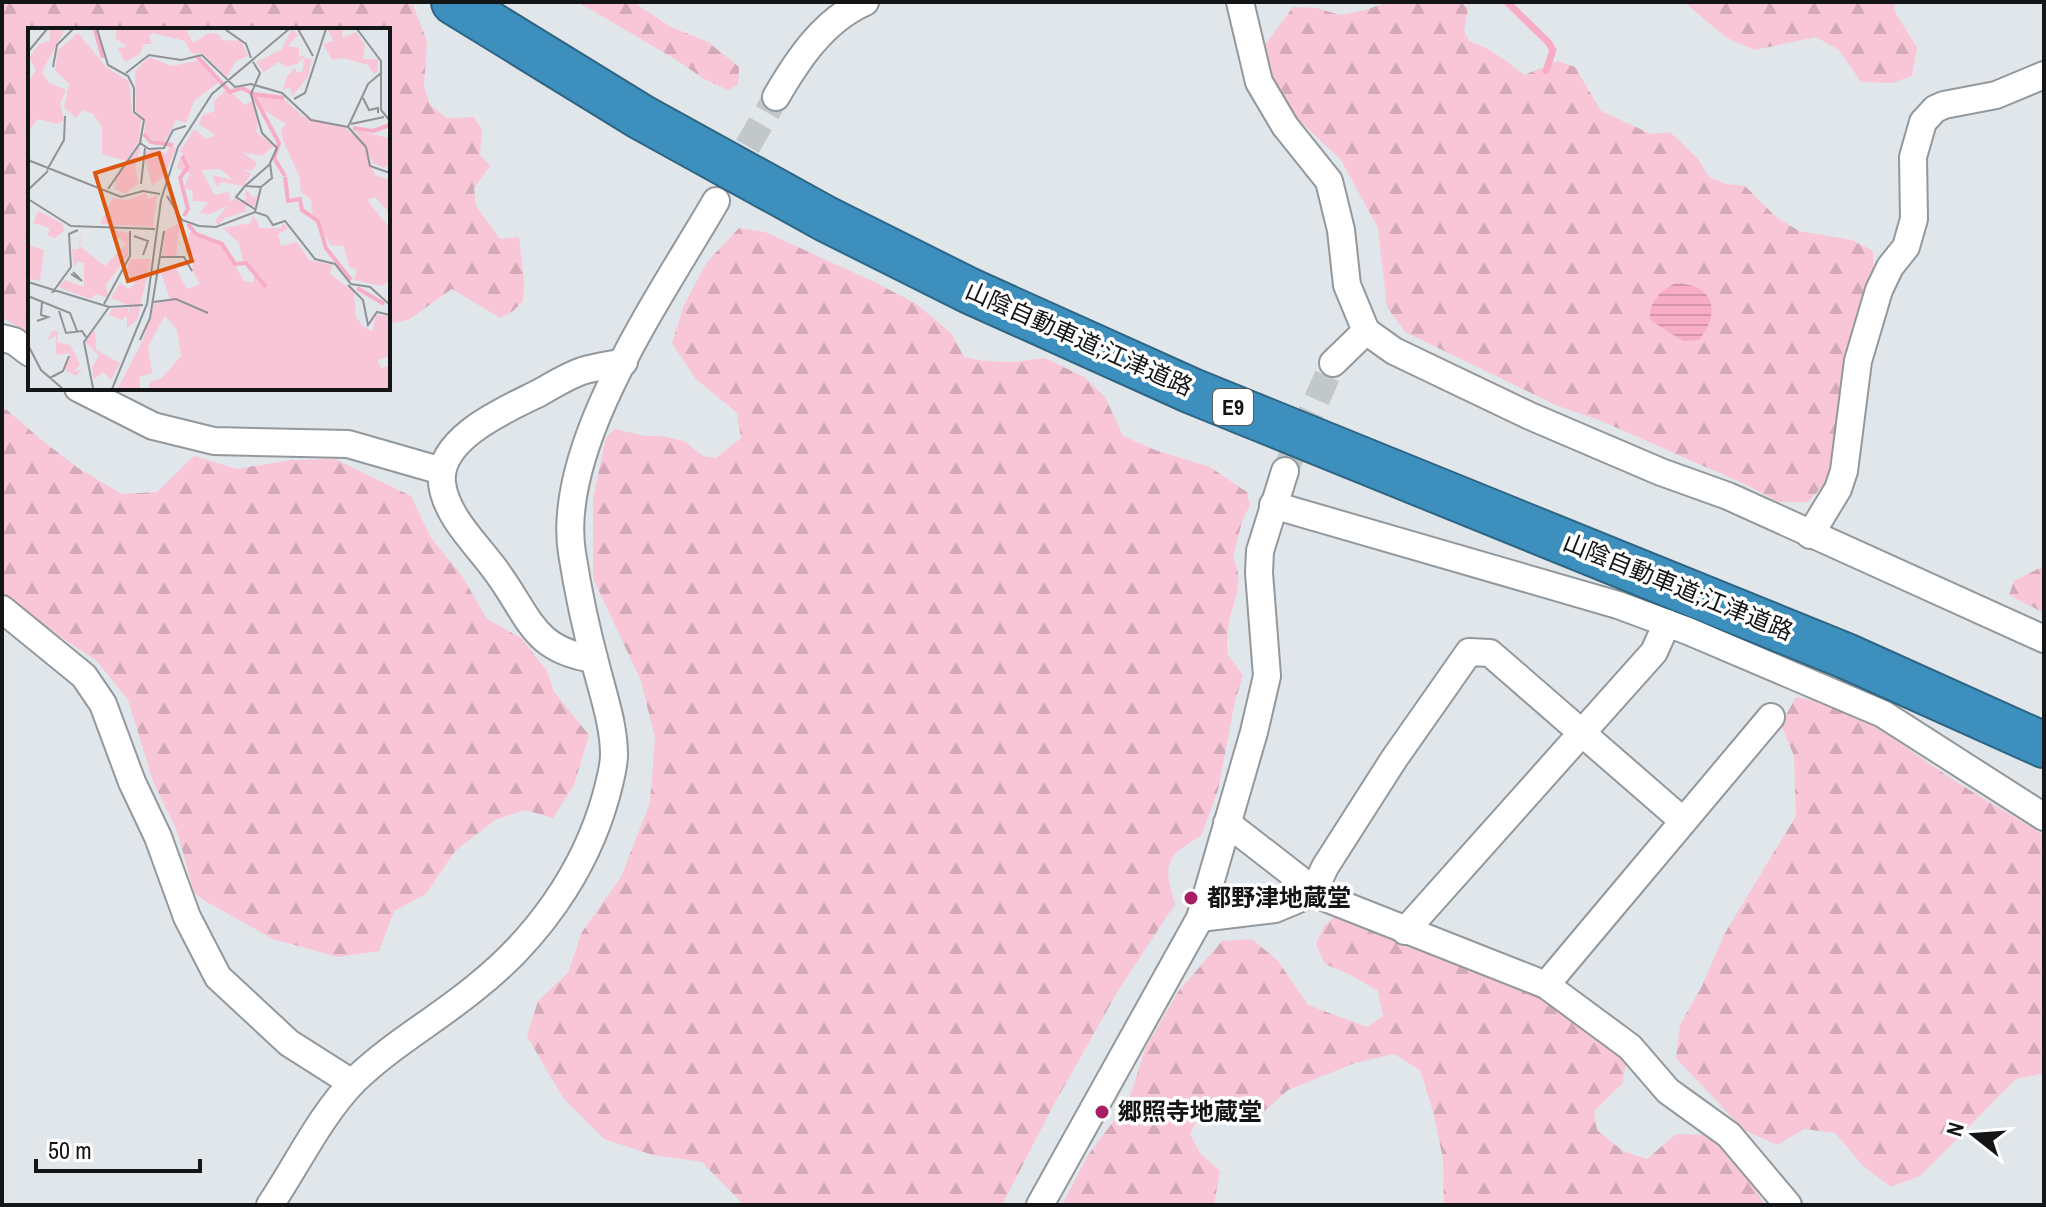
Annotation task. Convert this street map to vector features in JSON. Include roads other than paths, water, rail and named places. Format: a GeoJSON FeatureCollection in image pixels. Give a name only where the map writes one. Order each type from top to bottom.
{"type":"FeatureCollection","features":[{"type":"Feature","properties":{"kind":"highway","name":"山陰自動車道;江津道路"},"geometry":{"type":"LineString","coordinates":[[454,2],[641,117],[826,219],[970,291],[1192,391],[1832,650],[2044,745]]}},
{"type":"Feature","properties":{"kind":"street"},"geometry":{"type":"LineString","coordinates":[[776,97],[807,48],[822,31],[865,2]]}},
{"type":"Feature","properties":{"kind":"street"},"geometry":{"type":"LineString","coordinates":[[1240,2],[1259,82],[1285,126],[1329,181],[1341,230],[1347,285],[1366,331],[1394,351],[1530,416],[1661,472],[1728,496],[2044,639]]}},
{"type":"Feature","properties":{"kind":"street"},"geometry":{"type":"LineString","coordinates":[[1810,535],[1838,489],[1844,471],[1858,361],[1879,290],[1890,267],[1906,247],[1914,219],[1913,157],[1923,122],[1935,109],[1944,105],[1996,95],[2044,75]]}},
{"type":"Feature","properties":{"kind":"street"},"geometry":{"type":"LineString","coordinates":[[270,1205],[314,1135],[352,1083],[383,1055],[473,990],[513,956],[567,885],[592,834],[606,797],[614,756],[611,722],[571,551],[571,516],[583,451],[624,362],[716,201]]}},
{"type":"Feature","properties":{"kind":"street"},"geometry":{"type":"LineString","coordinates":[[1333,363],[1366,331]]}},
{"type":"Feature","properties":{"kind":"street"},"geometry":{"type":"LineString","coordinates":[[2,338],[14,341],[28,352]]}},
{"type":"Feature","properties":{"kind":"street"},"geometry":{"type":"LineString","coordinates":[[594,659],[555,649],[537,633],[498,572],[451,511],[442,487],[442,471],[462,439],[485,422],[581,371],[624,362]]}},
{"type":"Feature","properties":{"kind":"street"},"geometry":{"type":"LineString","coordinates":[[82,390],[153,426],[214,441],[348,444],[442,471]]}},
{"type":"Feature","properties":{"kind":"street"},"geometry":{"type":"LineString","coordinates":[[1040,1205],[1200,918],[1267,676],[1260,551],[1285,471]]}},
{"type":"Feature","properties":{"kind":"street"},"geometry":{"type":"LineString","coordinates":[[1273,505],[1618,605],[1667,623],[1883,714],[2044,817]]}},
{"type":"Feature","properties":{"kind":"street"},"geometry":{"type":"LineString","coordinates":[[2,609],[84,676],[103,704],[187,917],[218,977],[289,1043],[352,1083]]}},
{"type":"Feature","properties":{"kind":"street"},"geometry":{"type":"LineString","coordinates":[[1405,931],[1654,652],[1667,623]]}},
{"type":"Feature","properties":{"kind":"street"},"geometry":{"type":"LineString","coordinates":[[1200,918],[1275,909],[1313,893],[1325,867],[1386,771],[1469,652],[1490,653],[1682,820]]}},
{"type":"Feature","properties":{"kind":"street"},"geometry":{"type":"LineString","coordinates":[[1546,985],[1771,717]]}},
{"type":"Feature","properties":{"kind":"street"},"geometry":{"type":"LineString","coordinates":[[1227,823],[1313,893],[1546,985],[1630,1047],[1668,1091],[1729,1135],[1788,1205]]}},
{"type":"Feature","properties":{"kind":"waterway"},"geometry":{"type":"LineString","coordinates":[[1507,2],[1553,50],[1546,71]]}},
{"type":"Feature","properties":{"kind":"tunnel"},"geometry":{"type":"LineString","coordinates":[[728,180],[776,97]]}},
{"type":"Feature","properties":{"kind":"tunnel"},"geometry":{"type":"LineString","coordinates":[[1285,471],[1333,363]]}},
{"type":"Feature","properties":{"kind":"place","name":"都野津地蔵堂"},"geometry":{"type":"Point","coordinates":[1191,898]}},
{"type":"Feature","properties":{"kind":"place","name":"郷照寺地蔵堂"},"geometry":{"type":"Point","coordinates":[1102,1112]}}]}
